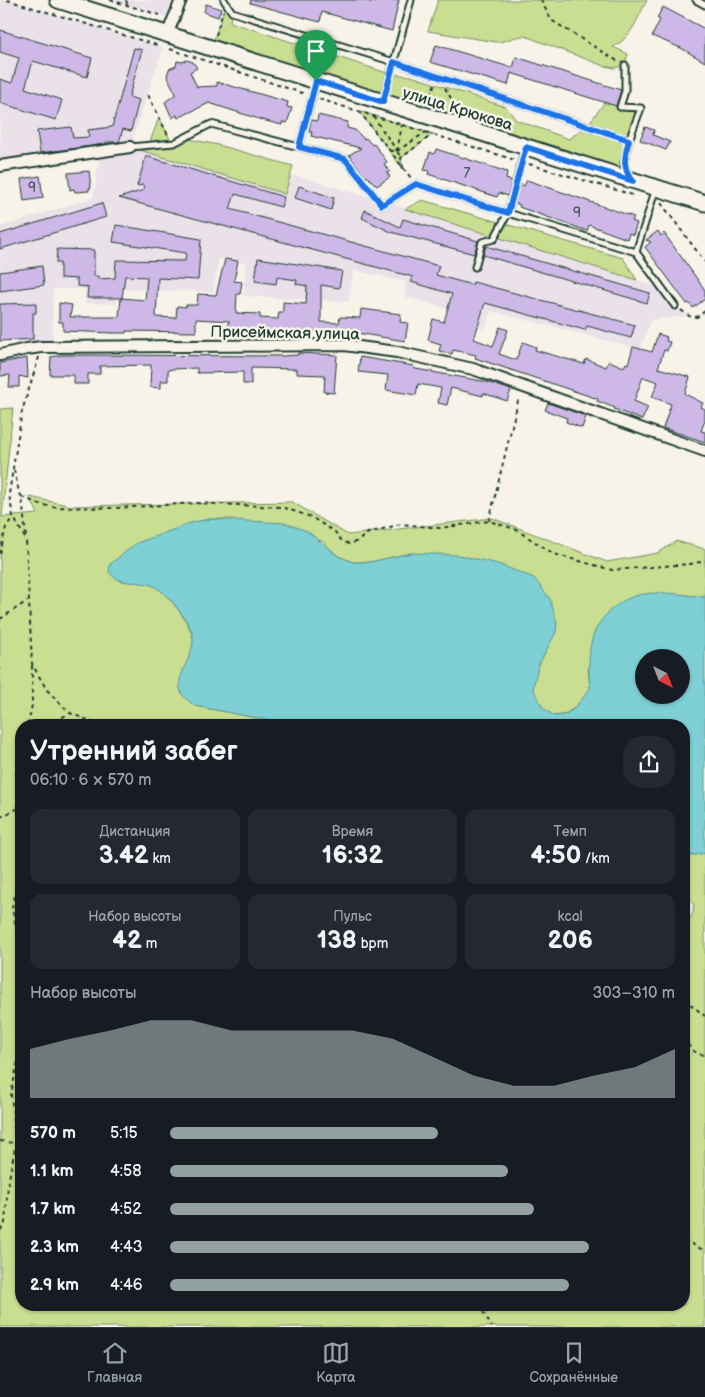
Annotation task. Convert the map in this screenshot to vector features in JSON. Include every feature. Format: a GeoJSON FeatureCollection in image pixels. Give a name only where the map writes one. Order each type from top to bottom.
{"type":"FeatureCollection","features":[{"type":"Feature","properties":{"kind":"main road","name":"улица Крюкова"},"geometry":{"type":"LineString","coordinates":[[58,0],[526,147],[633,188],[656,188],[705,204]]}},
{"type":"Feature","properties":{"kind":"street"},"geometry":{"type":"LineString","coordinates":[[167,35],[181,0]]}},
{"type":"Feature","properties":{"kind":"street"},"geometry":{"type":"LineString","coordinates":[[0,166],[130,147]]}},
{"type":"Feature","properties":{"kind":"street","name":"Присеймская улица"},"geometry":{"type":"LineString","coordinates":[[0,355],[27,348],[42,347],[344,346],[397,352],[473,369],[705,452]]}},
{"type":"Feature","properties":{"kind":"lane"},"geometry":{"type":"LineString","coordinates":[[383,102],[412,0]]}},
{"type":"Feature","properties":{"kind":"lane"},"geometry":{"type":"LineString","coordinates":[[696,0],[705,5]]}},
{"type":"Feature","properties":{"kind":"lane"},"geometry":{"type":"LineString","coordinates":[[225,2],[232,12],[394,62],[629,140]]}},
{"type":"Feature","properties":{"kind":"lane"},"geometry":{"type":"LineString","coordinates":[[625,65],[625,91],[620,107],[641,108],[629,140],[624,164],[633,188]]}},
{"type":"Feature","properties":{"kind":"lane"},"geometry":{"type":"LineString","coordinates":[[299,147],[316,81]]}},
{"type":"Feature","properties":{"kind":"lane"},"geometry":{"type":"LineString","coordinates":[[130,147],[172,143],[211,124],[345,159],[382,205],[416,184],[636,252],[675,306]]}},
{"type":"Feature","properties":{"kind":"lane"},"geometry":{"type":"LineString","coordinates":[[475,267],[482,242],[494,239],[508,213],[520,162],[526,147]]}},
{"type":"Feature","properties":{"kind":"lane"},"geometry":{"type":"LineString","coordinates":[[636,252],[656,188]]}},
{"type":"Feature","properties":{"kind":"path"},"geometry":{"type":"LineString","coordinates":[[7,0],[163,47],[520,162],[633,188]]}},
{"type":"Feature","properties":{"kind":"path"},"geometry":{"type":"LineString","coordinates":[[110,0],[172,19]]}},
{"type":"Feature","properties":{"kind":"path"},"geometry":{"type":"LineString","coordinates":[[126,0],[128,6]]}},
{"type":"Feature","properties":{"kind":"path"},"geometry":{"type":"LineString","coordinates":[[540,0],[551,20],[625,65]]}},
{"type":"Feature","properties":{"kind":"path"},"geometry":{"type":"LineString","coordinates":[[216,36],[225,2]]}},
{"type":"Feature","properties":{"kind":"path"},"geometry":{"type":"LineString","coordinates":[[426,102],[439,77]]}},
{"type":"Feature","properties":{"kind":"path"},"geometry":{"type":"LineString","coordinates":[[439,77],[459,112]]}},
{"type":"Feature","properties":{"kind":"path"},"geometry":{"type":"LineString","coordinates":[[148,95],[172,143]]}},
{"type":"Feature","properties":{"kind":"path"},"geometry":{"type":"LineString","coordinates":[[359,111],[416,184]]}},
{"type":"Feature","properties":{"kind":"path"},"geometry":{"type":"LineString","coordinates":[[372,115],[397,151],[401,158],[403,169]]}},
{"type":"Feature","properties":{"kind":"path"},"geometry":{"type":"LineString","coordinates":[[397,151],[402,125]]}},
{"type":"Feature","properties":{"kind":"path"},"geometry":{"type":"LineString","coordinates":[[389,151],[397,151],[426,132]]}},
{"type":"Feature","properties":{"kind":"path"},"geometry":{"type":"LineString","coordinates":[[401,158],[433,134]]}},
{"type":"Feature","properties":{"kind":"path"},"geometry":{"type":"LineString","coordinates":[[670,206],[661,203],[705,262]]}},
{"type":"Feature","properties":{"kind":"path"},"geometry":{"type":"LineString","coordinates":[[675,306],[689,316],[697,316],[705,310]]}},
{"type":"Feature","properties":{"kind":"path"},"geometry":{"type":"LineString","coordinates":[[26,540],[13,516],[8,494],[14,468],[22,412],[37,369],[42,347]]}},
{"type":"Feature","properties":{"kind":"path"},"geometry":{"type":"LineString","coordinates":[[489,521],[522,387]]}},
{"type":"Feature","properties":{"kind":"path"},"geometry":{"type":"LineString","coordinates":[[14,468],[19,492],[22,497],[30,599],[32,704],[29,719]]}},
{"type":"Feature","properties":{"kind":"path"},"geometry":{"type":"LineString","coordinates":[[22,497],[52,507],[115,508],[196,503],[282,507],[311,517],[349,544],[358,541],[368,534],[401,524],[440,528],[489,521],[515,528],[554,554],[612,570],[690,564],[705,561]]}},
{"type":"Feature","properties":{"kind":"path"},"geometry":{"type":"LineString","coordinates":[[0,554],[6,527],[13,516]]}},
{"type":"Feature","properties":{"kind":"path"},"geometry":{"type":"LineString","coordinates":[[0,619],[30,599]]}},
{"type":"Feature","properties":{"kind":"path"},"geometry":{"type":"LineString","coordinates":[[32,664],[47,690],[70,713],[85,719]]}},
{"type":"Feature","properties":{"kind":"path"},"geometry":{"type":"LineString","coordinates":[[59,719],[70,713]]}},
{"type":"Feature","properties":{"kind":"path"},"geometry":{"type":"LineString","coordinates":[[0,817],[15,811]]}},
{"type":"Feature","properties":{"kind":"path"},"geometry":{"type":"LineString","coordinates":[[15,894],[12,908],[15,924]]}},
{"type":"Feature","properties":{"kind":"path"},"geometry":{"type":"LineString","coordinates":[[690,1004],[705,1016]]}},
{"type":"Feature","properties":{"kind":"path"},"geometry":{"type":"LineString","coordinates":[[690,1047],[705,1055]]}},
{"type":"Feature","properties":{"kind":"path"},"geometry":{"type":"LineString","coordinates":[[15,1076],[11,1094],[15,1133]]}},
{"type":"Feature","properties":{"kind":"path"},"geometry":{"type":"LineString","coordinates":[[0,1142],[15,1143]]}},
{"type":"Feature","properties":{"kind":"path"},"geometry":{"type":"LineString","coordinates":[[0,1231],[4,1223],[8,1184],[15,1148]]}},
{"type":"Feature","properties":{"kind":"path"},"geometry":{"type":"LineString","coordinates":[[690,1243],[705,1250]]}},
{"type":"Feature","properties":{"kind":"path"},"geometry":{"type":"LineString","coordinates":[[483,1311],[492,1327]]}},
{"type":"Feature","properties":{"kind":"shaded area"},"geometry":{"type":"Polygon","coordinates":[[[0,0],[7,0],[163,47],[130,147],[285,193],[290,174],[386,202],[661,288],[675,306],[689,316],[651,320],[640,349],[491,311],[485,329],[448,320],[450,309],[405,297],[405,282],[354,270],[348,302],[243,296],[246,263],[219,258],[213,292],[127,289],[116,291],[116,304],[85,303],[85,289],[53,289],[52,345],[13,345],[13,330],[0,330],[0,227],[93,198],[100,152],[0,166],[0,0]]]}},
{"type":"Feature","properties":{"kind":"shaded area"},"geometry":{"type":"Polygon","coordinates":[[[110,0],[181,0],[172,19],[110,0]]]}},
{"type":"Feature","properties":{"kind":"green space"},"geometry":{"type":"Polygon","coordinates":[[[438,0],[647,0],[625,39],[613,47],[628,54],[625,65],[615,68],[604,66],[525,36],[496,42],[428,31],[438,0]]]}},
{"type":"Feature","properties":{"kind":"green space"},"geometry":{"type":"Polygon","coordinates":[[[226,4],[232,12],[230,22],[390,74],[411,76],[506,107],[516,120],[569,139],[587,126],[605,102],[620,107],[641,108],[624,157],[628,175],[211,48],[226,4]]]}},
{"type":"Feature","properties":{"kind":"green space"},"geometry":{"type":"Polygon","coordinates":[[[359,111],[433,134],[401,158],[403,169],[359,111]]]}},
{"type":"Feature","properties":{"kind":"green space"},"geometry":{"type":"Polygon","coordinates":[[[159,117],[172,143],[184,138],[218,145],[293,166],[285,194],[130,147],[149,145],[159,117]]]}},
{"type":"Feature","properties":{"kind":"green space"},"geometry":{"type":"Polygon","coordinates":[[[422,200],[623,258],[637,280],[405,209],[422,200]]]}},
{"type":"Feature","properties":{"kind":"green space"},"geometry":{"type":"Polygon","coordinates":[[[13,408],[2,517],[38,514],[30,497],[72,506],[292,502],[348,535],[492,518],[607,562],[658,553],[676,541],[705,549],[705,597],[656,593],[588,666],[590,689],[580,702],[560,716],[546,711],[533,689],[538,668],[556,632],[411,553],[370,562],[353,562],[338,556],[322,541],[233,519],[210,519],[194,522],[168,532],[120,581],[141,583],[159,589],[178,610],[189,627],[193,641],[190,657],[180,681],[195,706],[262,719],[15,719],[15,1311],[690,1311],[690,918],[694,904],[690,902],[690,856],[705,853],[705,1327],[0,1327],[0,409],[13,408]]]}},
{"type":"Feature","properties":{"kind":"water"},"geometry":{"type":"Polygon","coordinates":[[[210,519],[285,523],[307,531],[338,556],[353,562],[370,562],[411,553],[458,555],[498,564],[534,578],[550,599],[557,623],[556,632],[538,666],[533,688],[543,708],[554,716],[564,715],[574,709],[590,689],[589,655],[591,643],[603,618],[618,604],[635,596],[651,593],[705,597],[705,853],[690,856],[690,719],[262,719],[195,706],[184,697],[180,689],[181,675],[193,646],[191,630],[184,618],[168,597],[156,587],[118,579],[109,572],[110,564],[137,543],[194,522],[210,519]]]}},
{"type":"Feature","properties":{"kind":"building"},"geometry":{"type":"Polygon","coordinates":[[[251,0],[363,0],[375,3],[376,0],[399,0],[392,31],[322,12],[320,22],[250,3],[251,0]]]}},
{"type":"Feature","properties":{"kind":"building"},"geometry":{"type":"Polygon","coordinates":[[[206,4],[221,9],[218,17],[204,12],[206,4]]]}},
{"type":"Feature","properties":{"kind":"building"},"geometry":{"type":"Polygon","coordinates":[[[663,7],[705,29],[705,62],[681,48],[652,36],[660,20],[657,18],[663,7]]]}},
{"type":"Feature","properties":{"kind":"building"},"geometry":{"type":"Polygon","coordinates":[[[0,30],[92,58],[87,77],[33,61],[25,88],[62,100],[56,120],[0,103],[0,79],[12,83],[19,58],[0,52],[0,30]]]}},
{"type":"Feature","properties":{"kind":"building"},"geometry":{"type":"Polygon","coordinates":[[[436,45],[513,68],[516,57],[621,90],[616,106],[511,73],[508,85],[430,62],[436,45]]]}},
{"type":"Feature","properties":{"kind":"building"},"geometry":{"type":"Polygon","coordinates":[[[134,48],[142,50],[129,97],[139,100],[131,131],[123,129],[119,142],[106,142],[106,144],[40,153],[37,131],[71,127],[73,138],[89,137],[88,130],[112,127],[134,48]]]}},
{"type":"Feature","properties":{"kind":"building"},"geometry":{"type":"Polygon","coordinates":[[[187,60],[193,62],[197,68],[190,72],[197,87],[217,86],[217,82],[288,102],[287,107],[292,108],[287,123],[282,122],[282,125],[262,120],[209,103],[178,118],[177,115],[172,118],[165,102],[176,94],[167,76],[169,69],[176,66],[177,61],[187,60]]]}},
{"type":"Feature","properties":{"kind":"building"},"geometry":{"type":"Polygon","coordinates":[[[318,115],[348,122],[347,128],[355,130],[372,145],[374,144],[387,162],[384,164],[390,172],[387,173],[390,177],[377,186],[367,176],[366,178],[349,155],[361,148],[311,136],[312,132],[309,132],[311,120],[317,121],[318,115]]]}},
{"type":"Feature","properties":{"kind":"building"},"geometry":{"type":"Polygon","coordinates":[[[645,127],[654,130],[653,135],[670,142],[666,150],[640,140],[645,127]]]}},
{"type":"Feature","properties":{"kind":"building"},"geometry":{"type":"Polygon","coordinates":[[[436,149],[507,172],[506,179],[512,181],[508,196],[499,193],[497,197],[428,174],[429,171],[424,170],[430,152],[434,154],[436,149]]]}},
{"type":"Feature","properties":{"kind":"building"},"geometry":{"type":"Polygon","coordinates":[[[146,156],[284,197],[281,207],[235,194],[230,209],[439,266],[436,275],[472,285],[473,282],[635,325],[631,338],[587,326],[585,330],[485,303],[474,339],[493,346],[500,327],[508,330],[499,354],[516,360],[523,342],[536,347],[535,350],[584,364],[586,359],[606,367],[609,361],[624,367],[626,363],[628,364],[633,347],[652,352],[658,334],[667,337],[666,341],[670,342],[667,351],[664,350],[658,368],[690,377],[685,394],[703,403],[701,407],[705,409],[705,420],[701,431],[705,432],[705,442],[663,428],[671,404],[652,397],[658,382],[643,377],[634,401],[648,407],[642,420],[597,401],[598,399],[475,358],[476,355],[453,350],[452,354],[439,351],[441,344],[428,340],[433,319],[444,322],[452,294],[411,282],[413,277],[119,198],[144,190],[143,185],[137,186],[146,156]]]}},
{"type":"Feature","properties":{"kind":"building"},"geometry":{"type":"Polygon","coordinates":[[[89,171],[91,188],[89,188],[89,191],[75,192],[74,189],[70,190],[68,173],[89,171]]]}},
{"type":"Feature","properties":{"kind":"building"},"geometry":{"type":"Polygon","coordinates":[[[40,176],[43,198],[24,201],[21,179],[40,176]]]}},
{"type":"Feature","properties":{"kind":"building"},"geometry":{"type":"Polygon","coordinates":[[[527,180],[634,217],[632,221],[637,223],[633,235],[629,233],[627,239],[589,225],[587,231],[519,207],[520,205],[515,203],[520,184],[524,186],[527,180]]]}},
{"type":"Feature","properties":{"kind":"building"},"geometry":{"type":"Polygon","coordinates":[[[299,186],[334,198],[331,210],[295,198],[299,186]]]}},
{"type":"Feature","properties":{"kind":"building"},"geometry":{"type":"Polygon","coordinates":[[[102,203],[106,217],[0,249],[0,234],[102,203]]]}},
{"type":"Feature","properties":{"kind":"building"},"geometry":{"type":"Polygon","coordinates":[[[365,210],[400,227],[403,219],[478,241],[474,254],[391,232],[362,218],[365,210]]]}},
{"type":"Feature","properties":{"kind":"building"},"geometry":{"type":"Polygon","coordinates":[[[116,225],[201,239],[198,280],[158,278],[156,317],[176,318],[177,306],[197,305],[198,294],[216,295],[225,259],[238,261],[234,281],[242,282],[240,294],[237,294],[236,313],[260,314],[260,318],[278,319],[279,312],[283,312],[283,302],[306,304],[307,286],[296,284],[297,280],[277,277],[276,284],[255,281],[258,258],[342,271],[339,288],[321,285],[321,322],[339,323],[340,317],[360,318],[361,309],[401,314],[400,322],[408,323],[405,341],[351,332],[301,332],[301,338],[289,338],[289,331],[260,331],[260,335],[225,334],[229,321],[196,319],[196,332],[126,331],[126,333],[113,333],[63,331],[63,322],[59,322],[59,303],[72,305],[70,317],[119,317],[121,298],[87,298],[88,287],[77,286],[77,279],[60,278],[60,263],[56,263],[57,249],[94,250],[94,276],[98,276],[98,279],[115,278],[116,260],[185,261],[186,253],[113,242],[116,225]],[[125,276],[121,298],[145,300],[147,277],[125,276]]]}},
{"type":"Feature","properties":{"kind":"building"},"geometry":{"type":"Polygon","coordinates":[[[658,231],[661,236],[664,233],[705,290],[705,299],[693,308],[689,303],[687,304],[645,247],[651,242],[646,240],[658,231]]]}},
{"type":"Feature","properties":{"kind":"building"},"geometry":{"type":"Polygon","coordinates":[[[486,246],[650,293],[647,303],[483,255],[486,246]]]}},
{"type":"Feature","properties":{"kind":"building"},"geometry":{"type":"Polygon","coordinates":[[[42,266],[44,285],[0,291],[0,272],[42,266]]]}},
{"type":"Feature","properties":{"kind":"building"},"geometry":{"type":"Polygon","coordinates":[[[36,303],[36,313],[33,313],[33,339],[0,341],[0,304],[36,303]]]}},
{"type":"Feature","properties":{"kind":"building"},"geometry":{"type":"Polygon","coordinates":[[[298,353],[337,355],[334,393],[324,392],[325,375],[297,374],[297,369],[251,368],[251,384],[243,384],[243,372],[197,373],[197,368],[172,369],[168,370],[168,381],[161,381],[161,388],[150,387],[151,365],[100,366],[100,374],[88,374],[88,384],[74,384],[74,375],[50,375],[51,357],[61,355],[284,356],[298,355],[298,353]]]}},
{"type":"Feature","properties":{"kind":"building"},"geometry":{"type":"Polygon","coordinates":[[[360,357],[414,366],[413,368],[416,369],[487,382],[511,390],[507,401],[483,393],[483,396],[451,388],[447,405],[438,403],[441,388],[418,384],[416,395],[386,390],[388,375],[358,372],[360,357]]]}},
{"type":"Feature","properties":{"kind":"building"},"geometry":{"type":"Polygon","coordinates":[[[27,358],[28,378],[19,376],[19,387],[9,387],[10,375],[0,376],[0,363],[27,358]]]}},
{"type":"Feature","properties":{"kind":"building"},"geometry":{"type":"Polygon","coordinates":[[[548,403],[586,416],[582,428],[566,422],[567,418],[545,410],[548,403]]]}},
{"type":"Feature","properties":{"kind":"route"},"geometry":{"type":"LineString","coordinates":[[394,62],[629,140],[624,156],[624,164],[628,175],[633,181],[526,147],[520,162],[508,213],[416,184],[382,205],[345,159],[299,147],[316,81],[383,102],[394,62]]}}]}
